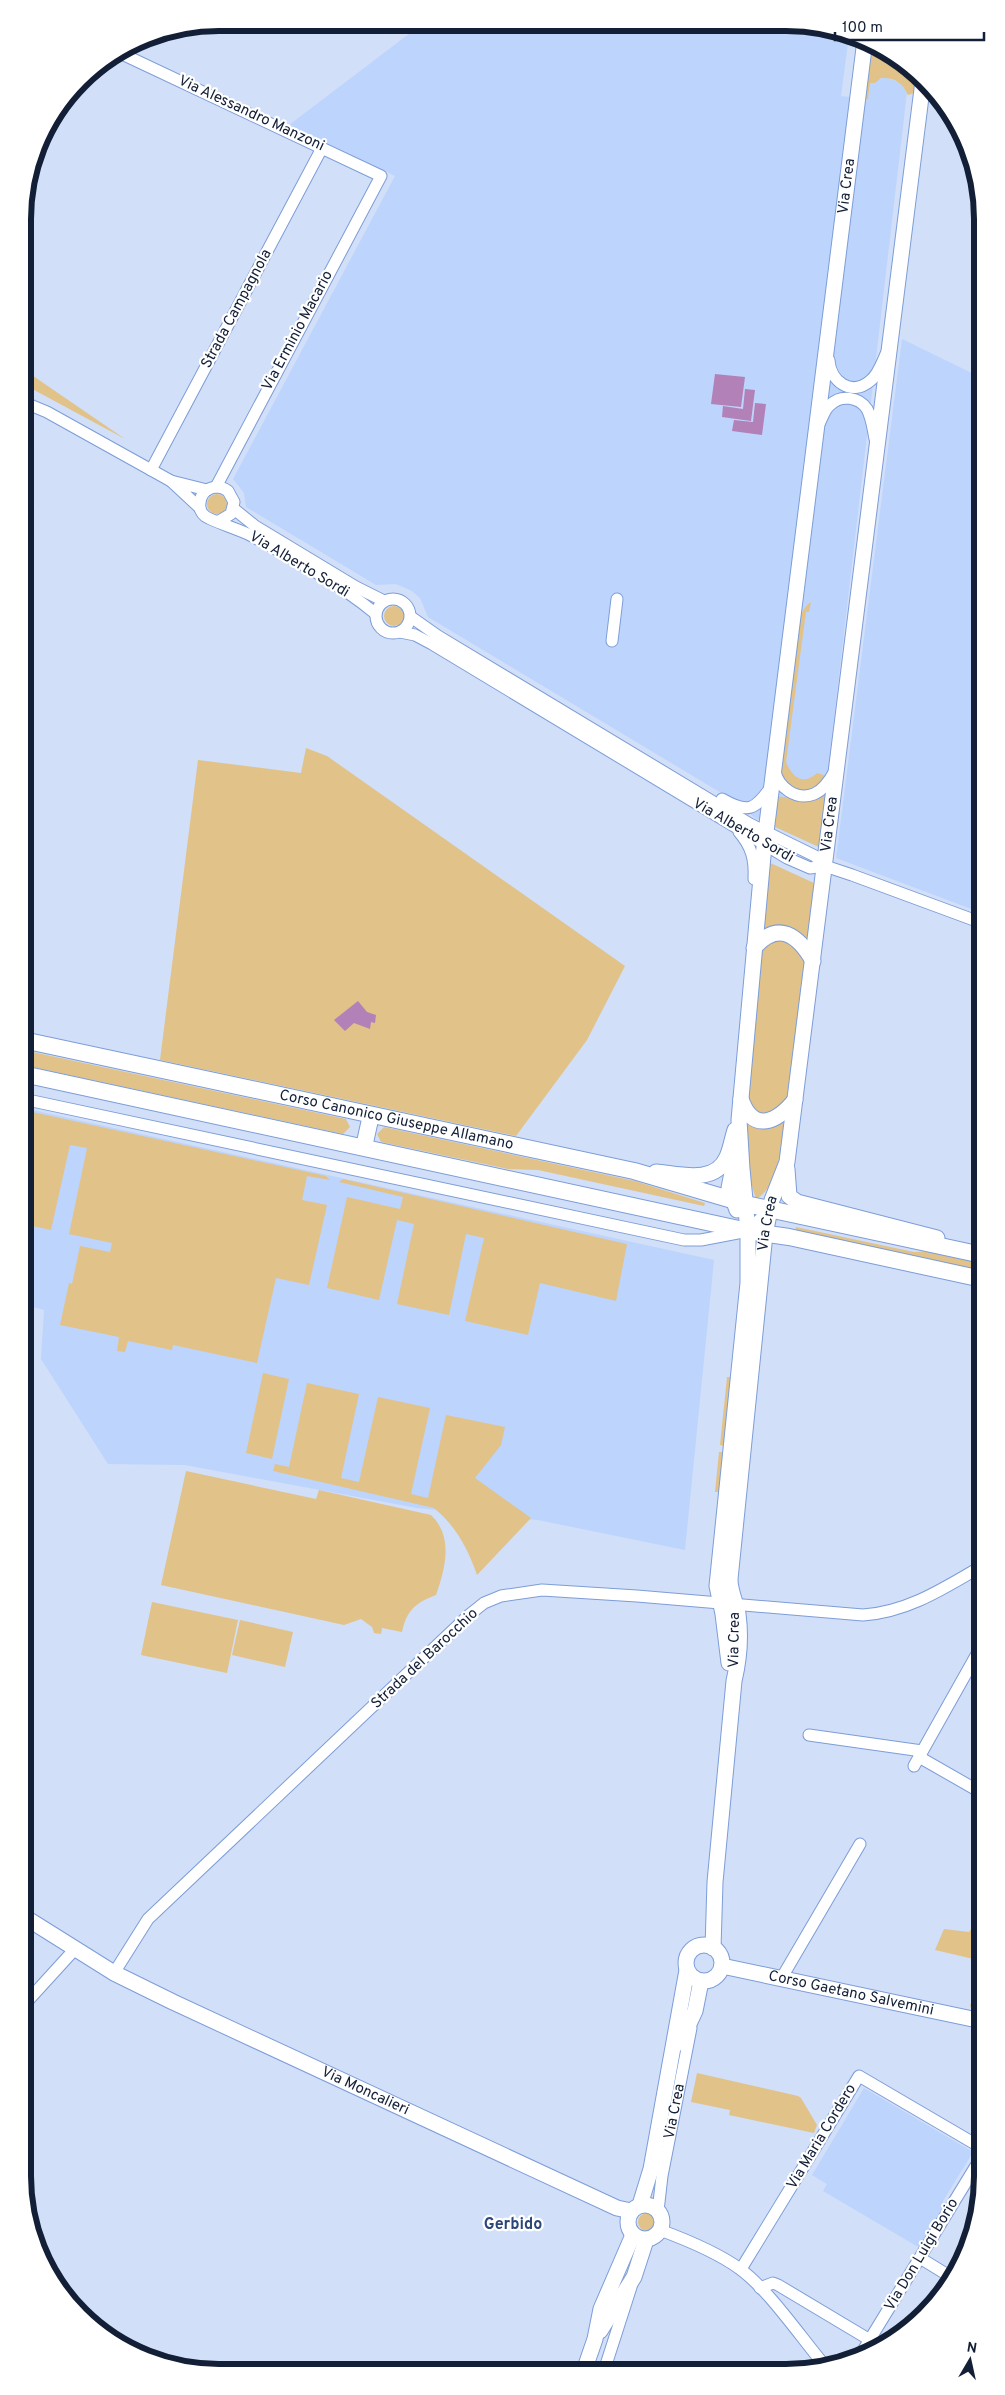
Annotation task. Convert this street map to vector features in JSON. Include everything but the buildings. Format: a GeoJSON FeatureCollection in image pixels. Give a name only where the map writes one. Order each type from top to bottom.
{"type":"FeatureCollection","features":[{"type":"Feature","properties":{"kind":"main road","name":"Corso Canonico Giuseppe Allamano"},"geometry":{"type":"LineString","coordinates":[[31,1042],[634,1171],[739,1202],[974,1253]]}},
{"type":"Feature","properties":{"kind":"main road"},"geometry":{"type":"LineString","coordinates":[[31,1076],[748,1231],[974,1277]]}},
{"type":"Feature","properties":{"kind":"main road"},"geometry":{"type":"LineString","coordinates":[[364,1147],[371,1115]]}},
{"type":"Feature","properties":{"kind":"street","name":"Via Crea"},"geometry":{"type":"LineString","coordinates":[[707,1947],[734,1681],[738,1665],[738,1639],[728,1604],[717,1586],[748,1283],[748,1231],[739,1202],[729,1188],[739,1139],[739,1120],[765,838],[864,49]]}},
{"type":"Feature","properties":{"kind":"street","name":"Via Alessandro Manzoni"},"geometry":{"type":"LineString","coordinates":[[127,56],[381,176]]}},
{"type":"Feature","properties":{"kind":"street","name":"Via Crea"},"geometry":{"type":"LineString","coordinates":[[728,1604],[765,1234],[770,1209],[787,1162],[922,89]]}},
{"type":"Feature","properties":{"kind":"street","name":"Strada Campagnola"},"geometry":{"type":"LineString","coordinates":[[151,470],[322,148]]}},
{"type":"Feature","properties":{"kind":"street","name":"Via Erminio Macario"},"geometry":{"type":"LineString","coordinates":[[212,488],[381,176]]}},
{"type":"Feature","properties":{"kind":"street","name":"Via Crea"},"geometry":{"type":"LineString","coordinates":[[829,333],[829,369],[836,380],[848,386],[861,386],[874,378],[889,349]]}},
{"type":"Feature","properties":{"kind":"street","name":"Via Crea"},"geometry":{"type":"LineString","coordinates":[[817,429],[828,406],[833,402],[852,398],[867,410],[877,446]]}},
{"type":"Feature","properties":{"kind":"street","name":"Via Alberto Sordi"},"geometry":{"type":"LineString","coordinates":[[31,405],[48,412],[171,481],[200,508],[208,519],[219,521],[251,535],[351,596],[376,614],[379,625],[383,630],[415,635],[432,644],[608,746],[663,772],[765,838]]}},
{"type":"Feature","properties":{"kind":"street","name":"Via Alberto Sordi"},"geometry":{"type":"LineString","coordinates":[[171,481],[226,489],[231,494],[234,509],[255,526],[356,587],[384,601],[394,599],[404,602],[410,610],[411,617],[734,827],[815,856],[825,866],[974,920]]}},
{"type":"Feature","properties":{"kind":"street"},"geometry":{"type":"LineString","coordinates":[[200,508],[201,497],[212,488]]}},
{"type":"Feature","properties":{"kind":"street"},"geometry":{"type":"LineString","coordinates":[[219,521],[226,518],[234,509]]}},
{"type":"Feature","properties":{"kind":"street"},"geometry":{"type":"LineString","coordinates":[[612,641],[617,599]]}},
{"type":"Feature","properties":{"kind":"street"},"geometry":{"type":"LineString","coordinates":[[376,614],[384,601]]}},
{"type":"Feature","properties":{"kind":"street"},"geometry":{"type":"LineString","coordinates":[[400,632],[407,626],[411,617]]}},
{"type":"Feature","properties":{"kind":"street","name":"Via Crea"},"geometry":{"type":"LineString","coordinates":[[775,769],[776,778],[789,792],[806,796],[822,788],[837,769]]}},
{"type":"Feature","properties":{"kind":"street","name":"Via Alberto Sordi"},"geometry":{"type":"LineString","coordinates":[[663,772],[686,777],[731,804],[743,809],[756,806],[772,786]]}},
{"type":"Feature","properties":{"kind":"street","name":"Via Crea"},"geometry":{"type":"LineString","coordinates":[[734,827],[752,852],[755,861],[753,888],[758,906]]}},
{"type":"Feature","properties":{"kind":"street"},"geometry":{"type":"LineString","coordinates":[[754,948],[770,935],[788,934],[800,940],[813,961]]}},
{"type":"Feature","properties":{"kind":"street"},"geometry":{"type":"LineString","coordinates":[[741,1097],[748,1114],[764,1121],[779,1117],[795,1100]]}},
{"type":"Feature","properties":{"kind":"street"},"geometry":{"type":"LineString","coordinates":[[31,1101],[684,1240],[701,1240],[748,1231],[770,1209]]}},
{"type":"Feature","properties":{"kind":"street"},"geometry":{"type":"LineString","coordinates":[[634,1171],[687,1176],[707,1174],[718,1168],[727,1158],[739,1120]]}},
{"type":"Feature","properties":{"kind":"street"},"geometry":{"type":"LineString","coordinates":[[787,1162],[789,1196],[797,1202],[844,1216],[926,1235],[963,1251]]}},
{"type":"Feature","properties":{"kind":"street","name":"Strada del Barocchio"},"geometry":{"type":"LineString","coordinates":[[114,1973],[148,1919],[469,1615],[484,1604],[501,1596],[542,1590],[854,1615],[887,1613],[922,1600],[974,1571]]}},
{"type":"Feature","properties":{"kind":"street"},"geometry":{"type":"LineString","coordinates":[[918,1758],[974,1659]]}},
{"type":"Feature","properties":{"kind":"street"},"geometry":{"type":"LineString","coordinates":[[809,1735],[918,1758],[974,1789]]}},
{"type":"Feature","properties":{"kind":"street"},"geometry":{"type":"LineString","coordinates":[[781,1978],[860,1844]]}},
{"type":"Feature","properties":{"kind":"street","name":"Via Moncalieri"},"geometry":{"type":"LineString","coordinates":[[31,1922],[114,1973],[172,2002],[637,2210]]}},
{"type":"Feature","properties":{"kind":"street"},"geometry":{"type":"LineString","coordinates":[[707,1947],[720,1956],[722,1966],[712,1979],[701,1981],[696,1979],[688,1970],[687,1958],[694,1948],[707,1947]]}},
{"type":"Feature","properties":{"kind":"street"},"geometry":{"type":"LineString","coordinates":[[31,1996],[75,1949]]}},
{"type":"Feature","properties":{"kind":"street","name":"Corso Gaetano Salvemini"},"geometry":{"type":"LineString","coordinates":[[722,1966],[974,2019]]}},
{"type":"Feature","properties":{"kind":"street","name":"Via Crea"},"geometry":{"type":"LineString","coordinates":[[637,2210],[651,2170],[688,1970]]}},
{"type":"Feature","properties":{"kind":"street","name":"Via Crea"},"geometry":{"type":"LineString","coordinates":[[637,2210],[662,2176],[701,1981]]}},
{"type":"Feature","properties":{"kind":"street","name":"Via Crea"},"geometry":{"type":"LineString","coordinates":[[672,2061],[695,2011]]}},
{"type":"Feature","properties":{"kind":"street","name":"Via Maria Cordero"},"geometry":{"type":"LineString","coordinates":[[741,2269],[859,2076],[974,2143]]}},
{"type":"Feature","properties":{"kind":"street","name":"Via Don Luigi Borio"},"geometry":{"type":"LineString","coordinates":[[867,2345],[974,2169]]}},
{"type":"Feature","properties":{"kind":"street"},"geometry":{"type":"LineString","coordinates":[[606,2364],[640,2261],[639,2238],[627,2226],[637,2210],[662,2220],[660,2230],[656,2235],[639,2238]]}},
{"type":"Feature","properties":{"kind":"street"},"geometry":{"type":"LineString","coordinates":[[660,2230],[698,2246],[741,2269],[760,2288],[819,2361]]}},
{"type":"Feature","properties":{"kind":"street"},"geometry":{"type":"LineString","coordinates":[[586,2364],[595,2339],[601,2309],[639,2238]]}},
{"type":"Feature","properties":{"kind":"street"},"geometry":{"type":"LineString","coordinates":[[920,2258],[946,2274]]}},
{"type":"Feature","properties":{"kind":"street"},"geometry":{"type":"LineString","coordinates":[[595,2339],[634,2277]]}},
{"type":"Feature","properties":{"kind":"street"},"geometry":{"type":"LineString","coordinates":[[760,2288],[774,2283],[870,2340]]}},
{"type":"Feature","properties":{"kind":"shaded area"},"geometry":{"type":"Polygon","coordinates":[[[413,31],[785,31],[810,33],[848,42],[841,96],[868,99],[870,82],[886,77],[900,83],[907,92],[819,847],[755,818],[733,800],[428,617],[420,598],[412,591],[396,584],[376,585],[246,507],[244,493],[233,479],[395,176],[289,125],[413,31]]]}},
{"type":"Feature","properties":{"kind":"shaded area"},"geometry":{"type":"Polygon","coordinates":[[[870,51],[890,63],[915,82],[914,93],[908,95],[904,87],[898,82],[881,78],[875,83],[870,83],[868,99],[863,99],[870,51]]]}},
{"type":"Feature","properties":{"kind":"shaded area"},"geometry":{"type":"Polygon","coordinates":[[[902,339],[974,374],[974,910],[836,858],[902,339]]]}},
{"type":"Feature","properties":{"kind":"shaded area"},"geometry":{"type":"Polygon","coordinates":[[[31,374],[125,439],[31,388],[31,374]]]}},
{"type":"Feature","properties":{"kind":"shaded area"},"geometry":{"type":"Polygon","coordinates":[[[715,374],[745,377],[741,407],[711,404],[715,374]]]}},
{"type":"Feature","properties":{"kind":"shaded area"},"geometry":{"type":"Polygon","coordinates":[[[745,389],[755,390],[751,421],[722,417],[723,406],[743,409],[745,389]]]}},
{"type":"Feature","properties":{"kind":"shaded area"},"geometry":{"type":"Polygon","coordinates":[[[755,403],[766,404],[762,435],[732,431],[734,420],[753,422],[755,403]]]}},
{"type":"Feature","properties":{"kind":"shaded area"},"geometry":{"type":"Polygon","coordinates":[[[217,494],[224,497],[227,504],[224,511],[217,514],[210,511],[207,504],[210,497],[217,494]]]}},
{"type":"Feature","properties":{"kind":"shaded area"},"geometry":{"type":"Polygon","coordinates":[[[811,602],[809,612],[806,612],[786,762],[791,772],[799,778],[807,779],[817,773],[827,776],[818,786],[808,791],[795,790],[784,781],[777,762],[791,663],[796,647],[799,622],[801,614],[811,602]]]}},
{"type":"Feature","properties":{"kind":"shaded area"},"geometry":{"type":"Polygon","coordinates":[[[390,606],[398,606],[404,612],[404,620],[398,626],[390,626],[384,620],[384,612],[390,606]]]}},
{"type":"Feature","properties":{"kind":"shaded area"},"geometry":{"type":"Polygon","coordinates":[[[306,748],[327,756],[625,966],[587,1040],[516,1136],[160,1060],[198,760],[301,773],[306,748]]]}},
{"type":"Feature","properties":{"kind":"shaded area"},"geometry":{"type":"Polygon","coordinates":[[[826,791],[819,847],[771,825],[775,796],[809,800],[826,791]]]}},
{"type":"Feature","properties":{"kind":"shaded area"},"geometry":{"type":"Polygon","coordinates":[[[766,861],[814,883],[807,942],[764,932],[766,861]]]}},
{"type":"Feature","properties":{"kind":"shaded area"},"geometry":{"type":"Polygon","coordinates":[[[771,940],[793,941],[806,962],[786,1103],[777,1115],[756,1115],[745,1096],[757,955],[771,940]]]}},
{"type":"Feature","properties":{"kind":"shaded area"},"geometry":{"type":"Polygon","coordinates":[[[358,1001],[367,1012],[376,1015],[375,1023],[371,1022],[370,1029],[354,1023],[345,1031],[334,1020],[358,1001]]]}},
{"type":"Feature","properties":{"kind":"shaded area"},"geometry":{"type":"Polygon","coordinates":[[[31,1052],[346,1119],[350,1127],[343,1134],[31,1067],[31,1052]]]}},
{"type":"Feature","properties":{"kind":"shaded area"},"geometry":{"type":"Polygon","coordinates":[[[31,1110],[714,1260],[685,1550],[538,1520],[417,1508],[185,1465],[108,1464],[41,1359],[44,1310],[31,1306],[31,1110]]]}},
{"type":"Feature","properties":{"kind":"shaded area"},"geometry":{"type":"Polygon","coordinates":[[[31,1112],[326,1176],[330,1180],[307,1176],[302,1200],[327,1205],[309,1285],[276,1278],[257,1363],[173,1345],[172,1350],[128,1341],[125,1352],[117,1351],[119,1337],[60,1325],[69,1283],[72,1284],[80,1246],[110,1252],[112,1243],[69,1234],[87,1148],[70,1145],[51,1230],[31,1226],[31,1112]]]}},
{"type":"Feature","properties":{"kind":"shaded area"},"geometry":{"type":"Polygon","coordinates":[[[747,1117],[786,1117],[775,1174],[764,1193],[757,1198],[752,1186],[746,1157],[747,1117]]]}},
{"type":"Feature","properties":{"kind":"shaded area"},"geometry":{"type":"Polygon","coordinates":[[[384,1127],[635,1181],[705,1203],[704,1206],[538,1170],[508,1169],[381,1142],[377,1134],[384,1127]]]}},
{"type":"Feature","properties":{"kind":"shaded area"},"geometry":{"type":"Polygon","coordinates":[[[343,1179],[627,1244],[616,1301],[540,1283],[528,1335],[465,1321],[484,1238],[466,1234],[449,1315],[397,1304],[414,1224],[397,1220],[379,1300],[327,1288],[347,1197],[400,1209],[403,1197],[339,1182],[343,1179]]]}},
{"type":"Feature","properties":{"kind":"shaded area"},"geometry":{"type":"Polygon","coordinates":[[[796,1227],[914,1252],[938,1251],[974,1259],[974,1269],[795,1232],[796,1227]]]}},
{"type":"Feature","properties":{"kind":"shaded area"},"geometry":{"type":"Polygon","coordinates":[[[263,1373],[289,1379],[272,1459],[246,1453],[263,1373]]]}},
{"type":"Feature","properties":{"kind":"shaded area"},"geometry":{"type":"Polygon","coordinates":[[[727,1377],[731,1377],[724,1446],[720,1445],[727,1377]]]}},
{"type":"Feature","properties":{"kind":"shaded area"},"geometry":{"type":"Polygon","coordinates":[[[307,1383],[359,1394],[341,1478],[359,1482],[378,1397],[430,1408],[411,1494],[428,1498],[446,1415],[505,1427],[501,1445],[475,1478],[531,1518],[477,1575],[470,1556],[455,1530],[434,1508],[273,1471],[275,1464],[289,1467],[307,1383]]]}},
{"type":"Feature","properties":{"kind":"shaded area"},"geometry":{"type":"Polygon","coordinates":[[[719,1452],[724,1452],[719,1492],[715,1492],[719,1452]]]}},
{"type":"Feature","properties":{"kind":"shaded area"},"geometry":{"type":"Polygon","coordinates":[[[186,1471],[316,1499],[319,1490],[431,1515],[443,1533],[446,1554],[436,1595],[417,1604],[413,1608],[406,1618],[402,1632],[382,1628],[381,1634],[374,1633],[372,1627],[361,1619],[344,1625],[161,1585],[186,1471]]]}},
{"type":"Feature","properties":{"kind":"shaded area"},"geometry":{"type":"Polygon","coordinates":[[[152,1602],[238,1620],[227,1673],[141,1655],[152,1602]]]}},
{"type":"Feature","properties":{"kind":"shaded area"},"geometry":{"type":"Polygon","coordinates":[[[240,1620],[293,1632],[285,1667],[232,1655],[240,1620]]]}},
{"type":"Feature","properties":{"kind":"shaded area"},"geometry":{"type":"Polygon","coordinates":[[[974,1925],[974,1959],[935,1950],[944,1929],[969,1932],[974,1925]]]}},
{"type":"Feature","properties":{"kind":"shaded area"},"geometry":{"type":"Polygon","coordinates":[[[974,1998],[974,2009],[970,2005],[974,1998]]]}},
{"type":"Feature","properties":{"kind":"shaded area"},"geometry":{"type":"Polygon","coordinates":[[[697,2073],[798,2096],[817,2125],[814,2133],[729,2115],[730,2110],[691,2102],[697,2073]]]}},
{"type":"Feature","properties":{"kind":"shaded area"},"geometry":{"type":"Polygon","coordinates":[[[864,2088],[973,2152],[943,2201],[944,2208],[920,2248],[823,2191],[827,2184],[812,2175],[864,2088]]]}},
{"type":"Feature","properties":{"kind":"shaded area"},"geometry":{"type":"Polygon","coordinates":[[[647,2213],[653,2216],[656,2222],[653,2228],[647,2231],[641,2228],[638,2222],[641,2216],[647,2213]]]}},
{"type":"Feature","properties":{"kind":"district","name":"Gerbido"},"geometry":{"type":"Point","coordinates":[513,2225]}}]}
